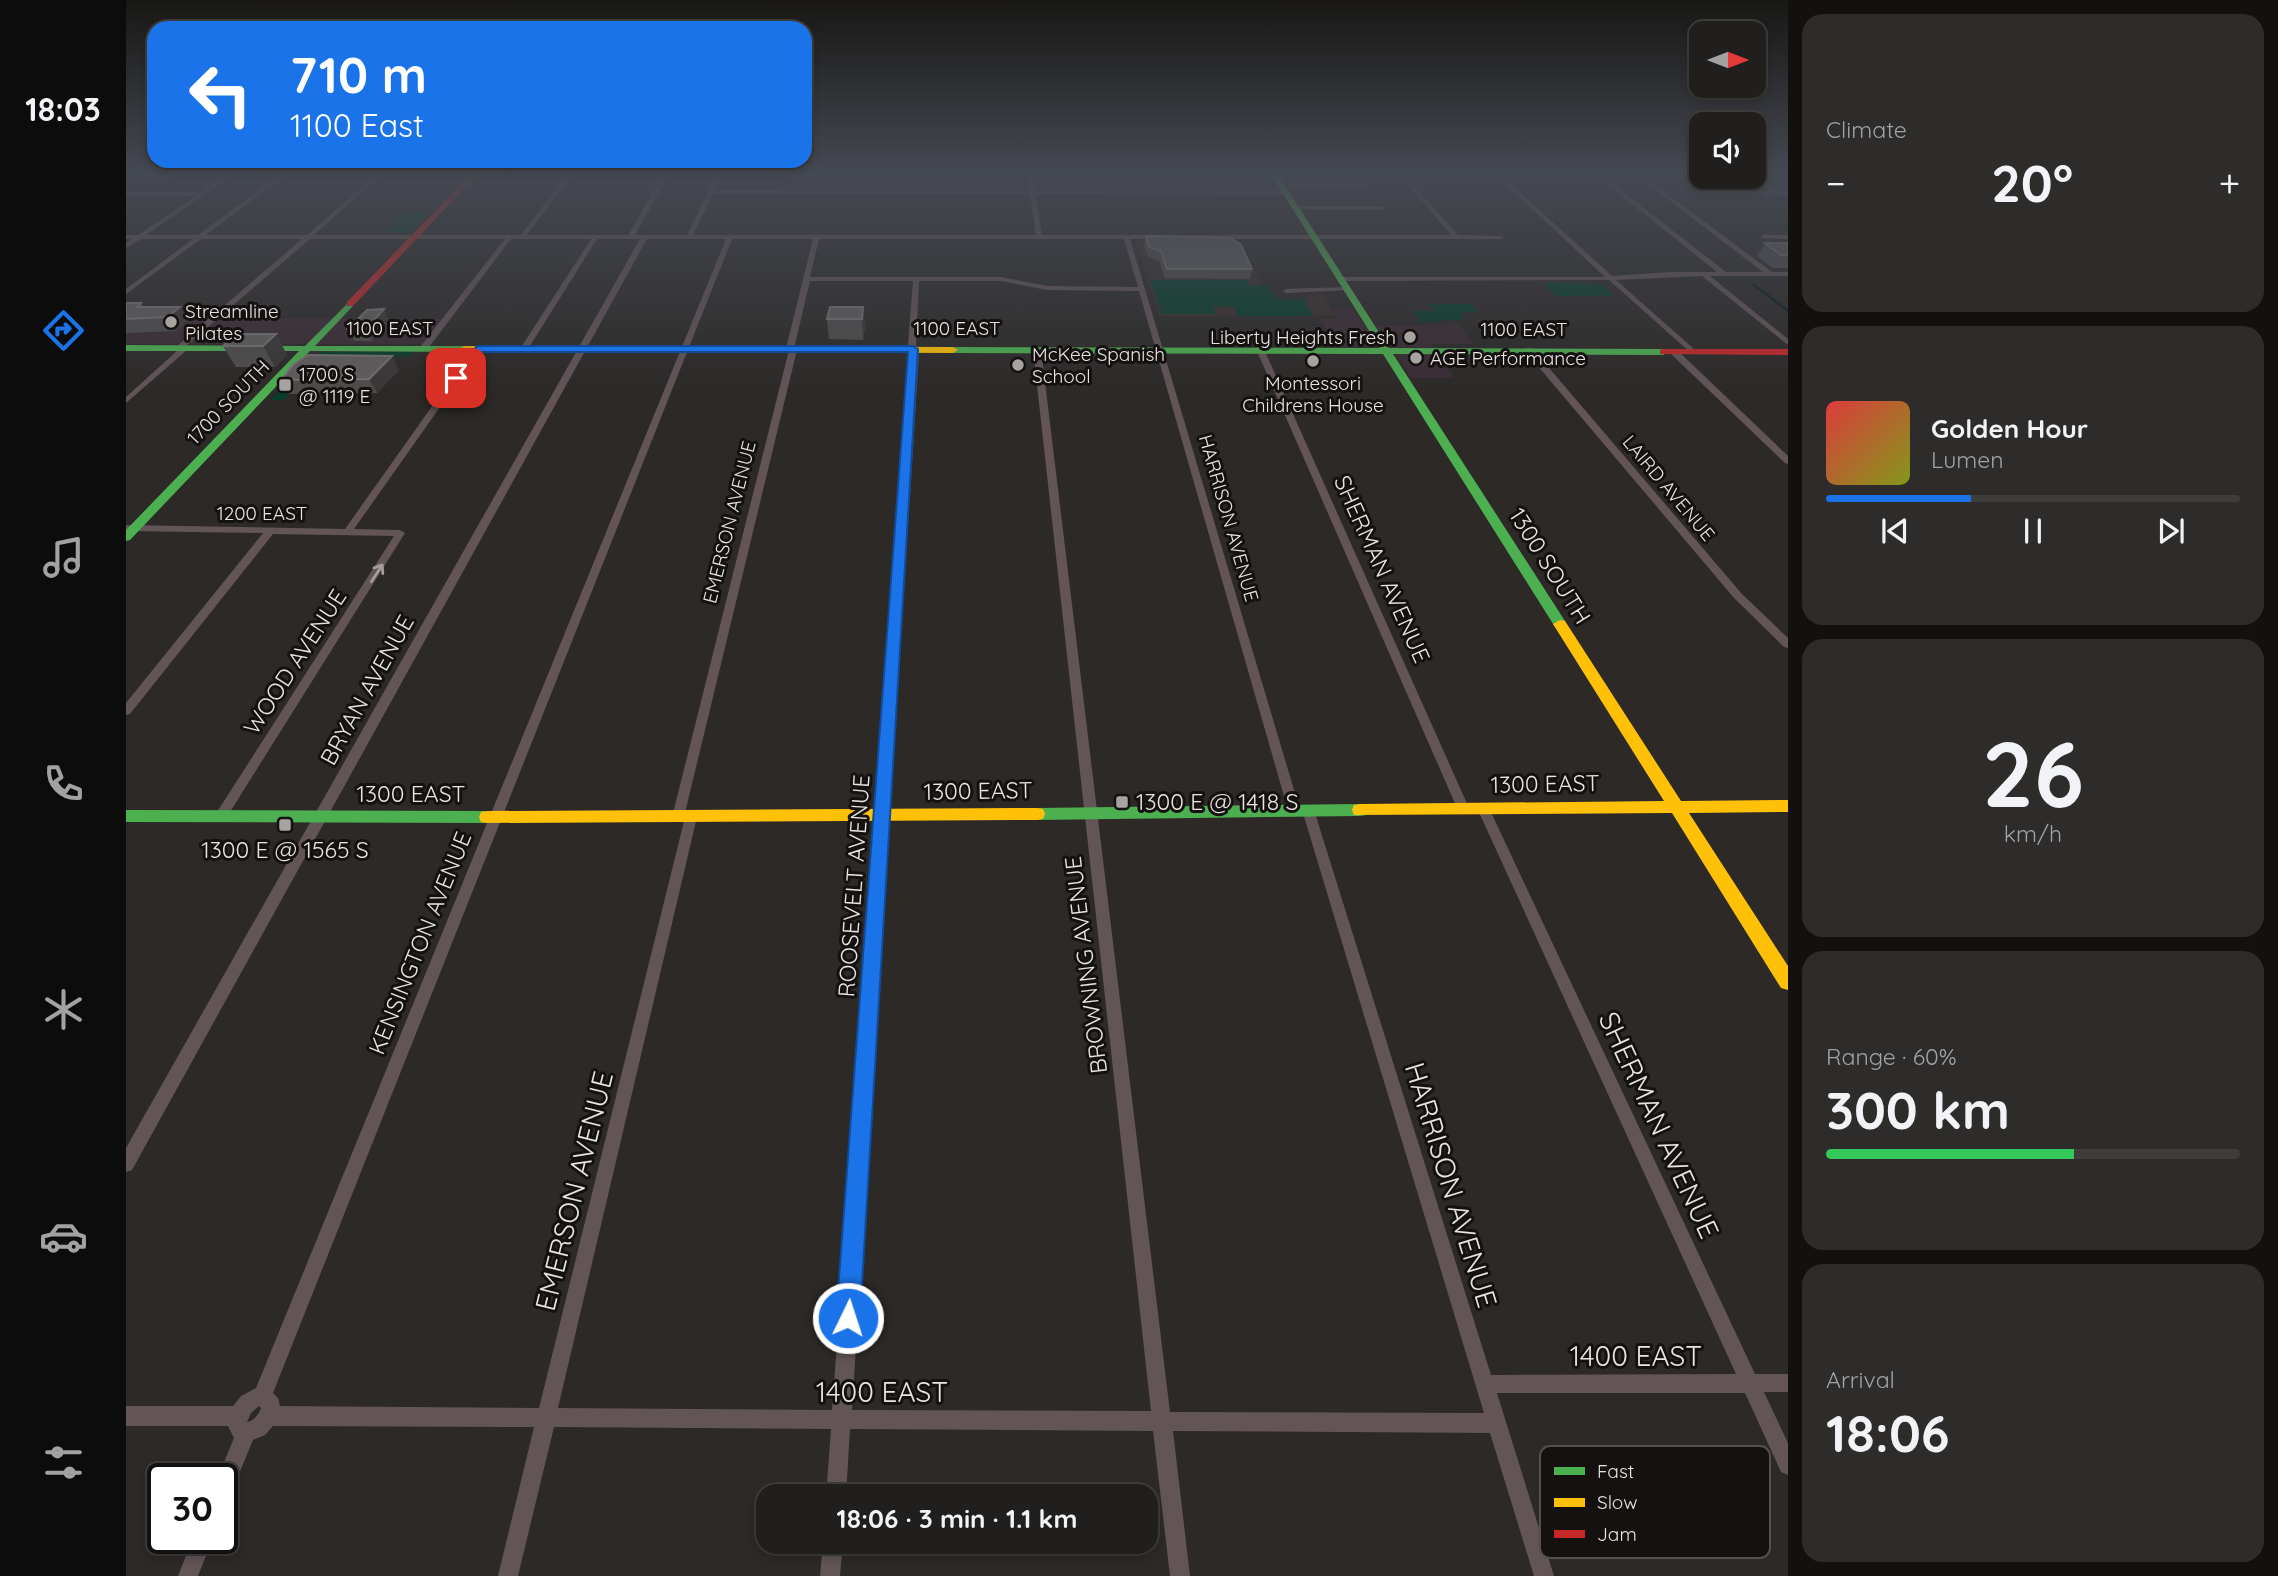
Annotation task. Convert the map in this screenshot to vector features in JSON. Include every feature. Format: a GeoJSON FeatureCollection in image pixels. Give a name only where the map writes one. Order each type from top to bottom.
{"type":"FeatureCollection","features":[{"type":"Feature","properties":{"kind":"street"},"geometry":{"type":"LineString","coordinates":[[126,292],[188,247]]}},
{"type":"Feature","properties":{"kind":"street"},"geometry":{"type":"LineString","coordinates":[[126,401],[298,247]]}},
{"type":"Feature","properties":{"kind":"street","name":"1700 SOUTH"},"geometry":{"type":"LineString","coordinates":[[129,532],[405,247]]}},
{"type":"Feature","properties":{"kind":"street"},"geometry":{"type":"LineString","coordinates":[[423,349],[502,247]]}},
{"type":"Feature","properties":{"kind":"street"},"geometry":{"type":"LineString","coordinates":[[524,349],[589,247]]}},
{"type":"Feature","properties":{"kind":"street","name":"BRYAN AVENUE"},"geometry":{"type":"LineString","coordinates":[[126,1164],[639,247]]}},
{"type":"Feature","properties":{"kind":"street","name":"KENSINGTON AVENUE"},"geometry":{"type":"LineString","coordinates":[[262,1396],[498,817],[726,247]]}},
{"type":"Feature","properties":{"kind":"street","name":"EMERSON AVENUE"},"geometry":{"type":"LineString","coordinates":[[508,1576],[815,247]]}},
{"type":"Feature","properties":{"kind":"street","name":"HARRISON AVENUE"},"geometry":{"type":"LineString","coordinates":[[1129,247],[1158,349],[1301,810],[1544,1576]]}},
{"type":"Feature","properties":{"kind":"street","name":"1300 SOUTH"},"geometry":{"type":"LineString","coordinates":[[1320,247],[1788,982]]}},
{"type":"Feature","properties":{"kind":"street"},"geometry":{"type":"LineString","coordinates":[[1574,247],[1691,351]]}},
{"type":"Feature","properties":{"kind":"street"},"geometry":{"type":"LineString","coordinates":[[1689,247],[1724,274]]}},
{"type":"Feature","properties":{"kind":"street"},"geometry":{"type":"LineString","coordinates":[[1734,247],[1771,274]]}},
{"type":"Feature","properties":{"kind":"street"},"geometry":{"type":"LineString","coordinates":[[1704,274],[1788,343]]}},
{"type":"Feature","properties":{"kind":"street"},"geometry":{"type":"LineString","coordinates":[[1286,291],[1344,284],[1788,274]]}},
{"type":"Feature","properties":{"kind":"street"},"geometry":{"type":"LineString","coordinates":[[807,279],[1004,279],[1047,288],[1141,289]]}},
{"type":"Feature","properties":{"kind":"street","name":"ROOSEVELT AVENUE"},"geometry":{"type":"LineString","coordinates":[[837,1484],[883,815],[916,279]]}},
{"type":"Feature","properties":{"kind":"street","name":"1100 EAST"},"geometry":{"type":"LineString","coordinates":[[126,348],[1788,352]]}},
{"type":"Feature","properties":{"kind":"street"},"geometry":{"type":"LineString","coordinates":[[348,531],[477,349]]}},
{"type":"Feature","properties":{"kind":"street","name":"BROWNING AVENUE"},"geometry":{"type":"LineString","coordinates":[[1037,349],[1180,1576]]}},
{"type":"Feature","properties":{"kind":"street","name":"SHERMAN AVENUE"},"geometry":{"type":"LineString","coordinates":[[1260,349],[1463,808]]}},
{"type":"Feature","properties":{"kind":"street","name":"LAIRD AVENUE"},"geometry":{"type":"LineString","coordinates":[[1529,350],[1738,596],[1788,644]]}},
{"type":"Feature","properties":{"kind":"street"},"geometry":{"type":"LineString","coordinates":[[1673,351],[1788,461]]}},
{"type":"Feature","properties":{"kind":"street"},"geometry":{"type":"LineString","coordinates":[[126,711],[270,531]]}},
{"type":"Feature","properties":{"kind":"street","name":"1200 EAST"},"geometry":{"type":"LineString","coordinates":[[129,532],[398,531]]}},
{"type":"Feature","properties":{"kind":"street","name":"WOOD AVENUE"},"geometry":{"type":"LineString","coordinates":[[221,816],[400,538],[398,531]]}},
{"type":"Feature","properties":{"kind":"street","name":"1300 EAST"},"geometry":{"type":"LineString","coordinates":[[126,816],[684,817],[1788,806]]}},
{"type":"Feature","properties":{"kind":"street","name":"SHERMAN AVENUE"},"geometry":{"type":"LineString","coordinates":[[1483,808],[1788,1465]]}},
{"type":"Feature","properties":{"kind":"street","name":"1400 EAST"},"geometry":{"type":"LineString","coordinates":[[1485,1384],[1788,1383]]}},
{"type":"Feature","properties":{"kind":"street"},"geometry":{"type":"LineString","coordinates":[[126,1416],[242,1424],[261,1426],[271,1405],[262,1396],[246,1403],[242,1424],[230,1463]]}},
{"type":"Feature","properties":{"kind":"street","name":"1400 EAST"},"geometry":{"type":"LineString","coordinates":[[268,1416],[1497,1423]]}},
{"type":"Feature","properties":{"kind":"street"},"geometry":{"type":"LineString","coordinates":[[188,1576],[197,1554]]}},
{"type":"Feature","properties":{"kind":"street"},"geometry":{"type":"LineString","coordinates":[[831,1576],[832,1554]]}},
{"type":"Feature","properties":{"kind":"shaded area"},"geometry":{"type":"Polygon","coordinates":[[[1138,247],[1242,247],[1262,285],[1273,295],[1292,301],[1309,295],[1323,295],[1335,316],[1159,316],[1138,247]]]}},
{"type":"Feature","properties":{"kind":"shaded area"},"geometry":{"type":"Polygon","coordinates":[[[1332,309],[1353,309],[1364,326],[1459,324],[1473,344],[1431,344],[1455,378],[1411,378],[1390,346],[1335,346],[1320,319],[1337,319],[1332,309]]]}},
{"type":"Feature","properties":{"kind":"shaded area"},"geometry":{"type":"Polygon","coordinates":[[[126,310],[157,318],[442,319],[423,344],[126,344],[126,310]]]}},
{"type":"Feature","properties":{"kind":"green space"},"geometry":{"type":"Polygon","coordinates":[[[1150,280],[1247,280],[1250,285],[1267,286],[1274,295],[1282,299],[1304,298],[1312,316],[1238,316],[1234,307],[1213,306],[1216,314],[1162,314],[1150,280]]]}},
{"type":"Feature","properties":{"kind":"green space"},"geometry":{"type":"Polygon","coordinates":[[[1544,283],[1601,284],[1615,296],[1556,296],[1544,283]]]}},
{"type":"Feature","properties":{"kind":"green space"},"geometry":{"type":"Polygon","coordinates":[[[1429,304],[1471,304],[1477,312],[1461,312],[1465,319],[1421,322],[1413,311],[1434,311],[1429,304]]]}},
{"type":"Feature","properties":{"kind":"green space"},"geometry":{"type":"Polygon","coordinates":[[[322,352],[413,352],[410,356],[324,356],[283,400],[270,400],[314,356],[322,352]]]}},
{"type":"Feature","properties":{"kind":"building"},"geometry":{"type":"Polygon","coordinates":[[[1149,247],[1242,247],[1252,269],[1167,269],[1161,251],[1149,247]]]}},
{"type":"Feature","properties":{"kind":"building"},"geometry":{"type":"Polygon","coordinates":[[[1770,247],[1788,247],[1788,255],[1781,255],[1770,247]]]}},
{"type":"Feature","properties":{"kind":"building"},"geometry":{"type":"Polygon","coordinates":[[[126,303],[141,303],[137,307],[180,307],[167,317],[126,319],[126,303]]]}},
{"type":"Feature","properties":{"kind":"building"},"geometry":{"type":"Polygon","coordinates":[[[830,307],[863,307],[862,319],[827,319],[830,307]]]}},
{"type":"Feature","properties":{"kind":"building"},"geometry":{"type":"Polygon","coordinates":[[[384,309],[366,329],[348,329],[367,310],[384,309]]]}},
{"type":"Feature","properties":{"kind":"building"},"geometry":{"type":"Polygon","coordinates":[[[236,334],[276,334],[263,346],[223,346],[236,334]]]}},
{"type":"Feature","properties":{"kind":"building"},"geometry":{"type":"Polygon","coordinates":[[[308,355],[392,356],[369,379],[281,380],[294,364],[308,355]]]}},
{"type":"Feature","properties":{"kind":"waterway"},"geometry":{"type":"LineString","coordinates":[[1753,284],[1788,311]]}},
{"type":"Feature","properties":{"kind":"traffic: fast"},"geometry":{"type":"LineString","coordinates":[[1320,247],[1560,624]]}},
{"type":"Feature","properties":{"kind":"traffic: fast"},"geometry":{"type":"LineString","coordinates":[[126,537],[350,304]]}},
{"type":"Feature","properties":{"kind":"traffic: fast"},"geometry":{"type":"LineString","coordinates":[[126,348],[464,349]]}},
{"type":"Feature","properties":{"kind":"traffic: fast"},"geometry":{"type":"LineString","coordinates":[[953,350],[1663,352]]}},
{"type":"Feature","properties":{"kind":"traffic: fast"},"geometry":{"type":"LineString","coordinates":[[1037,814],[1360,810]]}},
{"type":"Feature","properties":{"kind":"traffic: fast"},"geometry":{"type":"LineString","coordinates":[[126,816],[487,817]]}},
{"type":"Feature","properties":{"kind":"traffic: slow"},"geometry":{"type":"LineString","coordinates":[[464,349],[953,350]]}},
{"type":"Feature","properties":{"kind":"traffic: slow"},"geometry":{"type":"LineString","coordinates":[[1560,624],[1788,982]]}},
{"type":"Feature","properties":{"kind":"traffic: slow"},"geometry":{"type":"LineString","coordinates":[[1360,810],[1788,806]]}},
{"type":"Feature","properties":{"kind":"traffic: slow"},"geometry":{"type":"LineString","coordinates":[[487,817],[1037,814]]}},
{"type":"Feature","properties":{"kind":"traffic: jam"},"geometry":{"type":"LineString","coordinates":[[350,304],[405,247]]}},
{"type":"Feature","properties":{"kind":"traffic: jam"},"geometry":{"type":"LineString","coordinates":[[1663,352],[1788,352]]}},
{"type":"Feature","properties":{"kind":"place","name":"Streamline Pilates"},"geometry":{"type":"Point","coordinates":[171,322]}},
{"type":"Feature","properties":{"kind":"place","name":"Liberty Heights Fresh"},"geometry":{"type":"Point","coordinates":[1410,337]}},
{"type":"Feature","properties":{"kind":"place","name":"AGE Performance"},"geometry":{"type":"Point","coordinates":[1416,358]}},
{"type":"Feature","properties":{"kind":"place","name":"Montessori Childrens House"},"geometry":{"type":"Point","coordinates":[1313,361]}},
{"type":"Feature","properties":{"kind":"place","name":"McKee Spanish School"},"geometry":{"type":"Point","coordinates":[1018,365]}},
{"type":"Feature","properties":{"kind":"place","name":"1700 S @ 1119 E"},"geometry":{"type":"Point","coordinates":[285,385]}},
{"type":"Feature","properties":{"kind":"place","name":"1300 E @ 1418 S"},"geometry":{"type":"Point","coordinates":[1122,802]}},
{"type":"Feature","properties":{"kind":"place","name":"1300 E @ 1565 S"},"geometry":{"type":"Point","coordinates":[285,825]}},
{"type":"Feature","properties":{"kind":"route"},"geometry":{"type":"LineString","coordinates":[[456,378],[477,349],[913,349],[915,354],[848,1318]]}}]}
